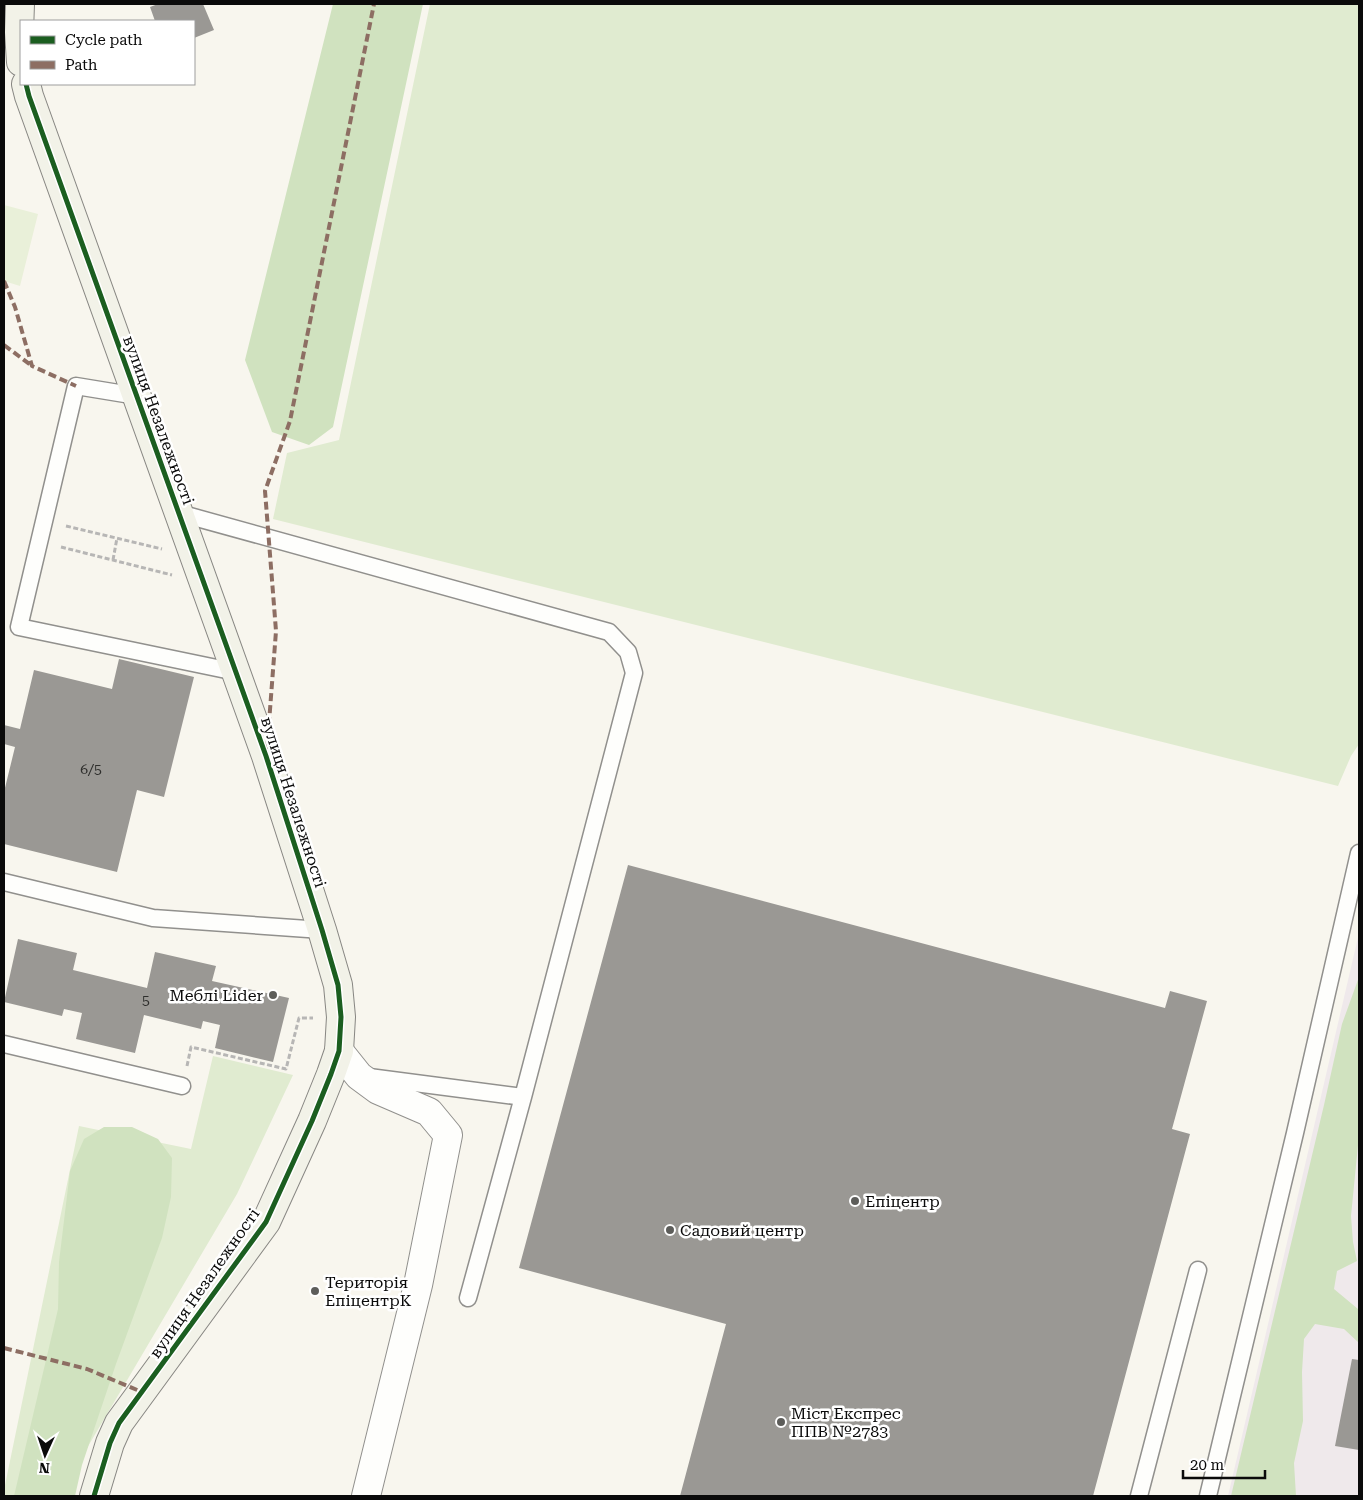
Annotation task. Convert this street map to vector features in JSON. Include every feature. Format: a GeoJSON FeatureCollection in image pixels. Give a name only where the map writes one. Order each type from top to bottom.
{"type":"FeatureCollection","features":[{"type":"Feature","properties":{"kind":"street"},"geometry":{"type":"LineString","coordinates":[[20,4],[20,47]]}},
{"type":"Feature","properties":{"kind":"street","name":"вулиця Незалежності"},"geometry":{"type":"LineString","coordinates":[[26,85],[266,756],[338,985],[341,1017],[339,1051],[312,1121],[266,1222],[119,1423],[110,1443],[94,1496]]}},
{"type":"Feature","properties":{"kind":"street"},"geometry":{"type":"LineString","coordinates":[[339,1051],[359,1076],[378,1090],[429,1112],[448,1135],[418,1285],[366,1496]]}},
{"type":"Feature","properties":{"kind":"lane"},"geometry":{"type":"LineString","coordinates":[[137,396],[76,386],[19,627],[236,672]]}},
{"type":"Feature","properties":{"kind":"lane"},"geometry":{"type":"LineString","coordinates":[[179,513],[609,632],[628,652],[634,673],[523,1097],[468,1298]]}},
{"type":"Feature","properties":{"kind":"lane"},"geometry":{"type":"LineString","coordinates":[[1208,1496],[1295,1133],[1359,853]]}},
{"type":"Feature","properties":{"kind":"lane"},"geometry":{"type":"LineString","coordinates":[[4,882],[153,918],[322,930]]}},
{"type":"Feature","properties":{"kind":"lane"},"geometry":{"type":"LineString","coordinates":[[4,1044],[182,1086]]}},
{"type":"Feature","properties":{"kind":"lane"},"geometry":{"type":"LineString","coordinates":[[359,1076],[523,1097]]}},
{"type":"Feature","properties":{"kind":"lane"},"geometry":{"type":"LineString","coordinates":[[1139,1496],[1198,1270]]}},
{"type":"Feature","properties":{"kind":"path"},"geometry":{"type":"LineString","coordinates":[[44,520],[168,550]]}},
{"type":"Feature","properties":{"kind":"path"},"geometry":{"type":"LineString","coordinates":[[113,560],[117,538]]}},
{"type":"Feature","properties":{"kind":"path"},"geometry":{"type":"LineString","coordinates":[[39,541],[177,576]]}},
{"type":"Feature","properties":{"kind":"path"},"geometry":{"type":"LineString","coordinates":[[182,1086],[191,1047],[286,1069],[299,1018],[341,1017]]}},
{"type":"Feature","properties":{"kind":"shaded area"},"geometry":{"type":"Polygon","coordinates":[[[1359,933],[1359,1496],[1228,1496],[1359,933]]]}},
{"type":"Feature","properties":{"kind":"green space"},"geometry":{"type":"Polygon","coordinates":[[[333,4],[423,4],[333,427],[309,445],[272,432],[245,360],[333,4]]]}},
{"type":"Feature","properties":{"kind":"green space"},"geometry":{"type":"Polygon","coordinates":[[[430,4],[1359,4],[1359,744],[1351,756],[1338,786],[273,519],[287,453],[339,440],[430,4]]]}},
{"type":"Feature","properties":{"kind":"green space"},"geometry":{"type":"Polygon","coordinates":[[[4,205],[38,214],[20,286],[4,281],[4,205]]]}},
{"type":"Feature","properties":{"kind":"green space"},"geometry":{"type":"Polygon","coordinates":[[[1359,977],[1359,1135],[1351,1216],[1357,1261],[1337,1271],[1334,1289],[1359,1308],[1359,1343],[1344,1329],[1315,1324],[1304,1339],[1302,1372],[1303,1421],[1294,1463],[1296,1496],[1231,1496],[1342,1024],[1359,977]]]}},
{"type":"Feature","properties":{"kind":"green space"},"geometry":{"type":"Polygon","coordinates":[[[213,1056],[293,1075],[237,1194],[77,1465],[71,1496],[4,1496],[79,1126],[191,1149],[213,1056]]]}},
{"type":"Feature","properties":{"kind":"green space"},"geometry":{"type":"Polygon","coordinates":[[[104,1127],[132,1127],[158,1139],[172,1158],[171,1197],[162,1238],[116,1364],[82,1465],[75,1496],[14,1496],[58,1309],[59,1262],[70,1171],[84,1139],[104,1127]]]}},
{"type":"Feature","properties":{"kind":"building"},"geometry":{"type":"Polygon","coordinates":[[[158,4],[203,4],[214,30],[195,38],[195,20],[155,20],[150,7],[158,4]]]}},
{"type":"Feature","properties":{"kind":"building"},"geometry":{"type":"Polygon","coordinates":[[[119,659],[194,677],[164,797],[137,790],[117,872],[4,844],[4,792],[15,747],[4,744],[4,725],[20,729],[34,670],[112,689],[119,659]]]}},
{"type":"Feature","properties":{"kind":"building","name":"Епіцентр"},"geometry":{"type":"Polygon","coordinates":[[[628,865],[1165,1008],[1170,991],[1207,1001],[1172,1129],[1190,1134],[1093,1496],[680,1496],[726,1324],[519,1268],[628,865]]]}},
{"type":"Feature","properties":{"kind":"building"},"geometry":{"type":"Polygon","coordinates":[[[18,939],[77,953],[73,970],[147,988],[155,952],[216,966],[212,981],[289,998],[273,1062],[215,1048],[220,1025],[203,1021],[201,1029],[144,1015],[135,1053],[76,1039],[82,1013],[64,1009],[62,1016],[4,1002],[18,939]]]}},
{"type":"Feature","properties":{"kind":"building"},"geometry":{"type":"Polygon","coordinates":[[[1352,1359],[1359,1360],[1359,1450],[1335,1446],[1352,1359]]]}},
{"type":"Feature","properties":{"kind":"marked path"},"geometry":{"type":"LineString","coordinates":[[267,749],[276,631],[265,491],[290,421],[374,4]]}},
{"type":"Feature","properties":{"kind":"marked path"},"geometry":{"type":"LineString","coordinates":[[4,281],[15,307],[32,366],[76,386]]}},
{"type":"Feature","properties":{"kind":"marked path"},"geometry":{"type":"LineString","coordinates":[[4,345],[32,366]]}},
{"type":"Feature","properties":{"kind":"marked path"},"geometry":{"type":"LineString","coordinates":[[4,1348],[87,1369],[142,1392]]}},
{"type":"Feature","properties":{"kind":"cycle path"},"geometry":{"type":"LineString","coordinates":[[26,85],[266,756],[338,985],[341,1017],[339,1051],[331,1074],[312,1121],[266,1222],[119,1423],[110,1443],[94,1496]]}},
{"type":"Feature","properties":{"kind":"place","name":"Меблі Lider"},"geometry":{"type":"Point","coordinates":[273,995]}},
{"type":"Feature","properties":{"kind":"place","name":"Епіцентр"},"geometry":{"type":"Point","coordinates":[855,1201]}},
{"type":"Feature","properties":{"kind":"place","name":"Садовий центр"},"geometry":{"type":"Point","coordinates":[670,1230]}},
{"type":"Feature","properties":{"kind":"place","name":"Територія ЕпіцентрК"},"geometry":{"type":"Point","coordinates":[315,1291]}},
{"type":"Feature","properties":{"kind":"place","name":"Міст Експрес ППВ №2783"},"geometry":{"type":"Point","coordinates":[781,1422]}}]}
